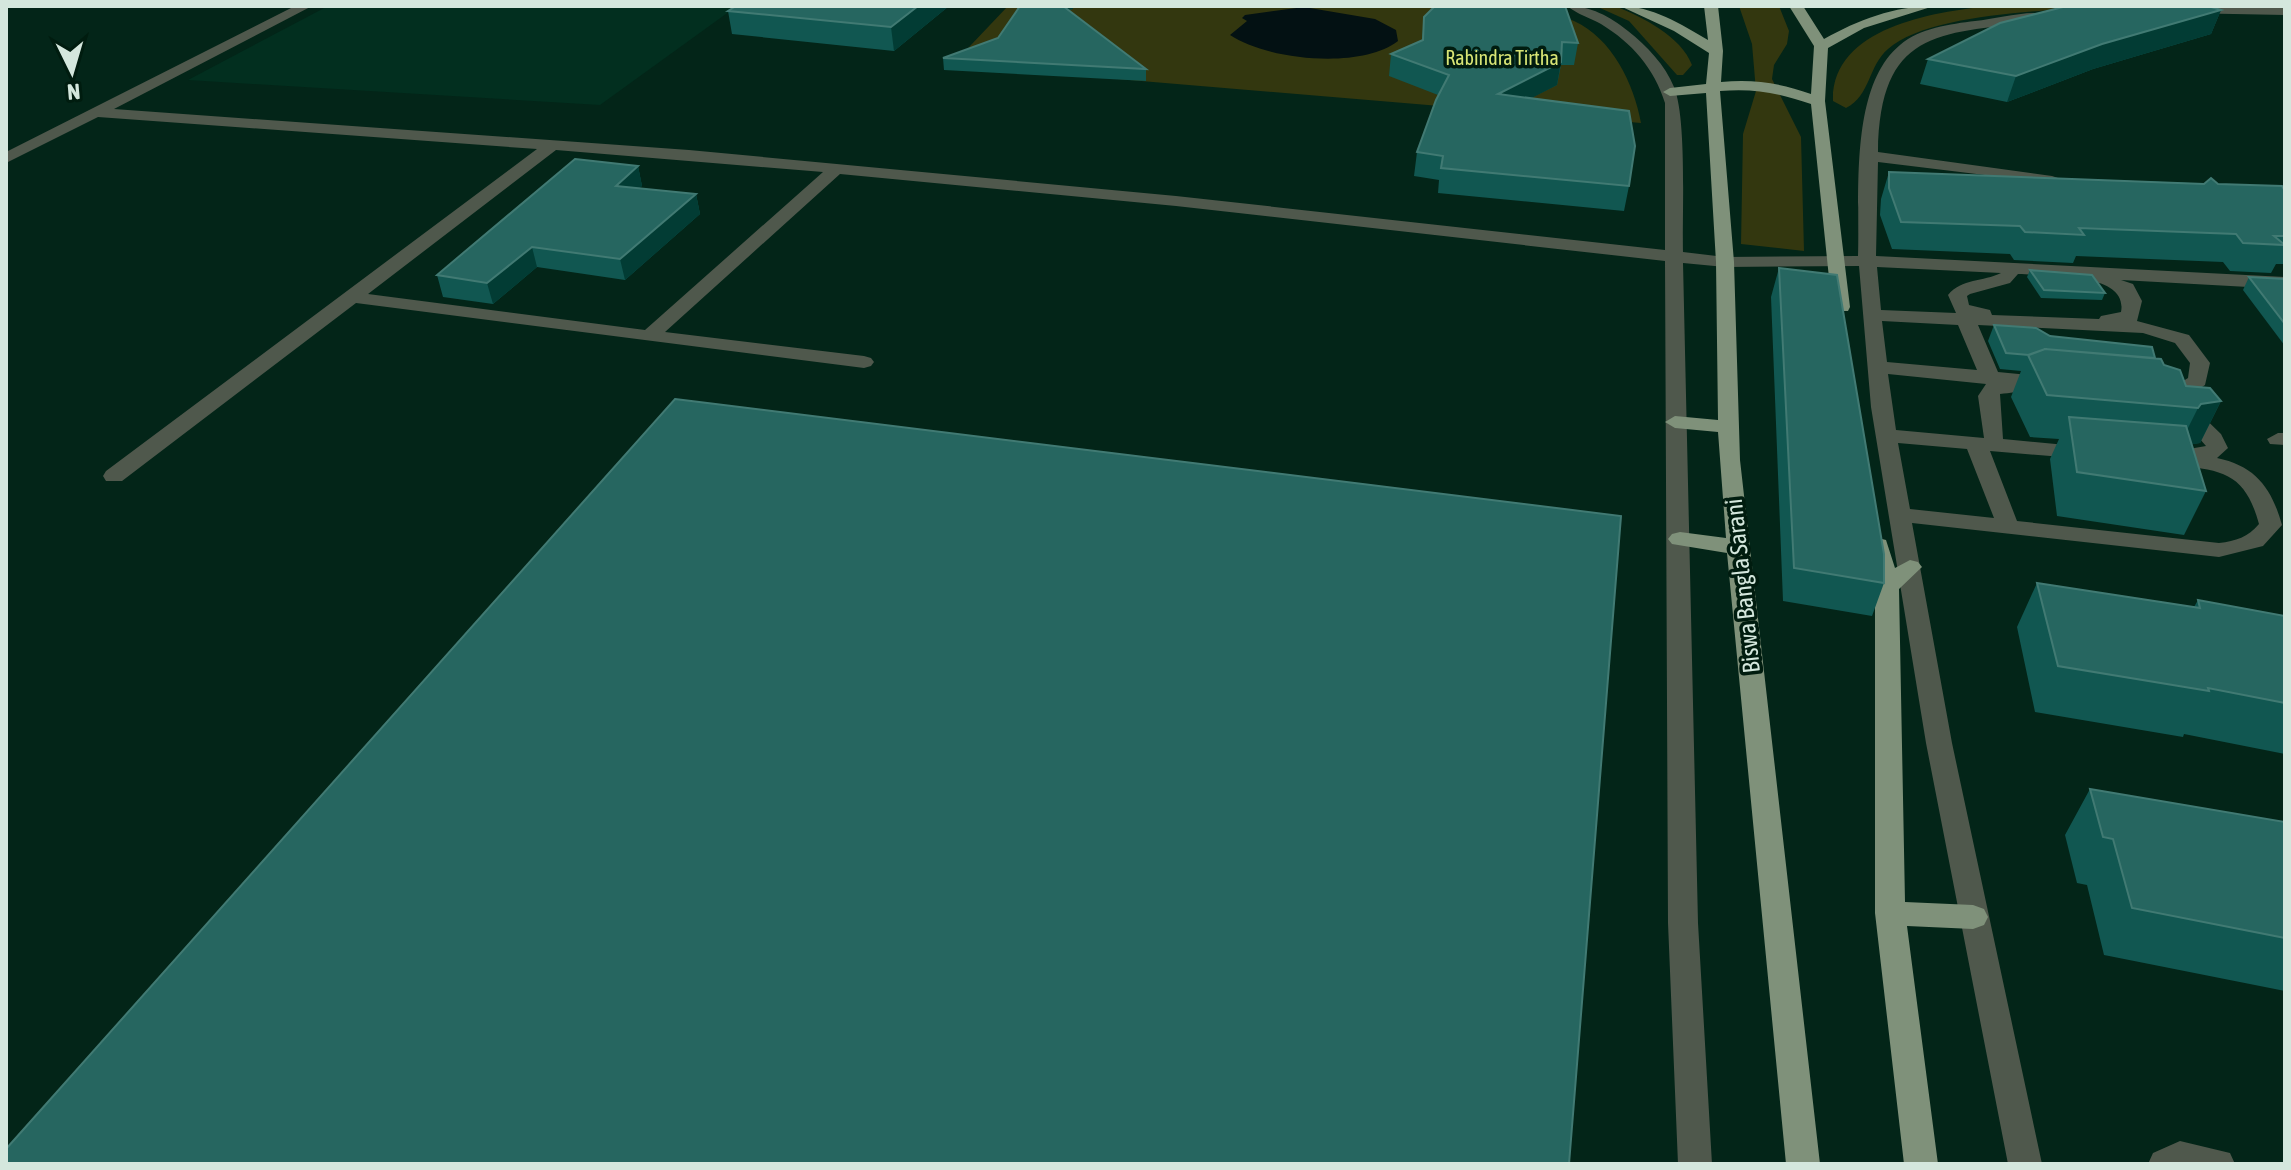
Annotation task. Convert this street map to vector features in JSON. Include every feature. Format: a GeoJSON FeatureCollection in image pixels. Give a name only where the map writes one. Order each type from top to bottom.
{"type":"FeatureCollection","features":[{"type":"Feature","properties":{"kind":"main road"},"geometry":{"type":"LineString","coordinates":[[1627,6],[1679,28],[1716,51]]}},
{"type":"Feature","properties":{"kind":"main road","name":"Biswa Bangla Sarani"},"geometry":{"type":"LineString","coordinates":[[1711,6],[1716,51],[1713,90],[1725,262],[1728,427],[1738,547],[1796,1071],[1803,1164]]}},
{"type":"Feature","properties":{"kind":"main road"},"geometry":{"type":"LineString","coordinates":[[1821,46],[1859,25],[1927,6]]}},
{"type":"Feature","properties":{"kind":"main road"},"geometry":{"type":"LineString","coordinates":[[1800,12],[1821,46],[1818,101],[1834,262],[1844,324]]}},
{"type":"Feature","properties":{"kind":"main road"},"geometry":{"type":"LineString","coordinates":[[1670,92],[1713,90],[1746,84],[1777,87],[1818,101]]}},
{"type":"Feature","properties":{"kind":"main road"},"geometry":{"type":"LineString","coordinates":[[1675,422],[1728,427]]}},
{"type":"Feature","properties":{"kind":"main road"},"geometry":{"type":"LineString","coordinates":[[1875,523],[1887,587],[1890,913],[1921,1164]]}},
{"type":"Feature","properties":{"kind":"main road"},"geometry":{"type":"LineString","coordinates":[[1680,539],[1738,547]]}},
{"type":"Feature","properties":{"kind":"main road"},"geometry":{"type":"LineString","coordinates":[[1887,587],[1910,567]]}},
{"type":"Feature","properties":{"kind":"main road"},"geometry":{"type":"LineString","coordinates":[[1890,913],[1973,917]]}},
{"type":"Feature","properties":{"kind":"street"},"geometry":{"type":"LineString","coordinates":[[6,158],[305,6]]}},
{"type":"Feature","properties":{"kind":"street"},"geometry":{"type":"LineString","coordinates":[[1574,6],[1610,23],[1632,40],[1670,92],[1680,539],[1683,923],[1695,1164]]}},
{"type":"Feature","properties":{"kind":"street"},"geometry":{"type":"LineString","coordinates":[[2167,10],[2285,11]]}},
{"type":"Feature","properties":{"kind":"street"},"geometry":{"type":"LineString","coordinates":[[2025,1164],[1939,743],[1885,430],[1867,261],[1871,115],[1884,76],[1904,48],[1924,37],[1953,28],[2062,15]]}},
{"type":"Feature","properties":{"kind":"street"},"geometry":{"type":"LineString","coordinates":[[92,112],[689,155],[1176,201],[1725,262],[1867,261],[2054,277],[2108,279],[2126,288],[2133,301],[2130,317],[2103,320],[1971,313],[1961,308],[1957,295],[1966,286],[2004,280],[2013,274],[2054,277],[2285,283]]}},
{"type":"Feature","properties":{"kind":"street"},"geometry":{"type":"LineString","coordinates":[[114,476],[551,146]]}},
{"type":"Feature","properties":{"kind":"street"},"geometry":{"type":"LineString","coordinates":[[1870,156],[2072,183]]}},
{"type":"Feature","properties":{"kind":"street"},"geometry":{"type":"LineString","coordinates":[[649,336],[835,170]]}},
{"type":"Feature","properties":{"kind":"street"},"geometry":{"type":"LineString","coordinates":[[352,297],[864,362]]}},
{"type":"Feature","properties":{"kind":"street"},"geometry":{"type":"LineString","coordinates":[[1871,315],[2145,327],[2182,339],[2200,363],[2198,381],[2182,391],[2138,394],[2167,401],[2186,410],[2213,439],[2217,448],[2206,456],[2147,454],[2223,463],[2256,484],[2267,505],[2271,525],[2262,538],[2245,547],[2219,550],[1900,515]]}},
{"type":"Feature","properties":{"kind":"street"},"geometry":{"type":"LineString","coordinates":[[1965,318],[1992,383],[1975,442],[1998,525]]}},
{"type":"Feature","properties":{"kind":"street"},"geometry":{"type":"LineString","coordinates":[[1877,372],[2064,388]]}},
{"type":"Feature","properties":{"kind":"street"},"geometry":{"type":"LineString","coordinates":[[1885,430],[1975,442],[2101,450]]}},
{"type":"Feature","properties":{"kind":"street"},"geometry":{"type":"LineString","coordinates":[[1885,430],[1975,442]]}},
{"type":"Feature","properties":{"kind":"street"},"geometry":{"type":"LineString","coordinates":[[2165,1164],[2180,1157],[2218,1164]]}},
{"type":"Feature","properties":{"kind":"shaded area"},"geometry":{"type":"Polygon","coordinates":[[[328,6],[737,6],[600,105],[188,80],[328,6]]]}},
{"type":"Feature","properties":{"kind":"shaded area"},"geometry":{"type":"Polygon","coordinates":[[[1304,7],[1375,19],[1396,30],[1398,41],[1361,56],[1314,58],[1267,51],[1230,35],[1247,21],[1242,18],[1245,15],[1304,7]]]}},
{"type":"Feature","properties":{"kind":"green space","name":"Rabindra Tirtha"},"geometry":{"type":"Polygon","coordinates":[[[1008,6],[1512,6],[1535,10],[1574,21],[1600,39],[1627,78],[1641,123],[952,65],[1008,6]]]}},
{"type":"Feature","properties":{"kind":"green space"},"geometry":{"type":"Polygon","coordinates":[[[1615,6],[1670,36],[1692,65],[1683,75],[1677,75],[1629,21],[1600,8],[1615,6]]]}},
{"type":"Feature","properties":{"kind":"green space"},"geometry":{"type":"Polygon","coordinates":[[[1739,6],[1779,6],[1789,31],[1787,44],[1774,65],[1772,79],[1801,137],[1804,251],[1741,244],[1743,134],[1756,91],[1752,44],[1739,6]]]}},
{"type":"Feature","properties":{"kind":"green space"},"geometry":{"type":"Polygon","coordinates":[[[1990,6],[2122,6],[2033,11],[1934,27],[1908,36],[1888,49],[1881,56],[1860,96],[1846,108],[1833,101],[1837,76],[1849,56],[1867,40],[1914,19],[1990,6]]]}},
{"type":"Feature","properties":{"kind":"building"},"geometry":{"type":"Polygon","coordinates":[[[736,6],[918,6],[891,27],[728,11],[736,6]]]}},
{"type":"Feature","properties":{"kind":"building"},"geometry":{"type":"Polygon","coordinates":[[[1020,6],[1063,6],[1146,69],[943,58],[998,38],[1020,6]]]}},
{"type":"Feature","properties":{"kind":"building"},"geometry":{"type":"Polygon","coordinates":[[[1435,6],[1565,6],[1578,43],[1562,42],[1561,62],[1498,94],[1629,111],[1635,146],[1629,186],[1441,168],[1443,156],[1417,152],[1436,100],[1449,75],[1391,54],[1423,40],[1424,17],[1435,6]]]}},
{"type":"Feature","properties":{"kind":"building"},"geometry":{"type":"Polygon","coordinates":[[[2067,6],[2208,6],[2221,10],[2102,44],[2016,76],[1928,59],[2000,23],[2067,6]]]}},
{"type":"Feature","properties":{"kind":"building"},"geometry":{"type":"Polygon","coordinates":[[[575,159],[638,166],[616,186],[696,194],[620,259],[532,247],[487,283],[437,275],[575,159]]]}},
{"type":"Feature","properties":{"kind":"building"},"geometry":{"type":"Polygon","coordinates":[[[1889,172],[2204,184],[2211,178],[2218,184],[2282,186],[2285,191],[2285,236],[2274,236],[2285,245],[2243,243],[2236,234],[2079,228],[2084,235],[2025,232],[2020,226],[1901,222],[1889,188],[1889,172]]]}},
{"type":"Feature","properties":{"kind":"building"},"geometry":{"type":"Polygon","coordinates":[[[1779,268],[1837,275],[1884,554],[1884,583],[1794,568],[1779,268]]]}},
{"type":"Feature","properties":{"kind":"building"},"geometry":{"type":"Polygon","coordinates":[[[2030,270],[2092,275],[2105,293],[2044,290],[2030,270]]]}},
{"type":"Feature","properties":{"kind":"building"},"geometry":{"type":"Polygon","coordinates":[[[2249,277],[2285,279],[2285,324],[2249,277]]]}},
{"type":"Feature","properties":{"kind":"building"},"geometry":{"type":"Polygon","coordinates":[[[1994,325],[2036,328],[2050,336],[2152,347],[2155,358],[2045,349],[2029,355],[2006,353],[1994,325]]]}},
{"type":"Feature","properties":{"kind":"building"},"geometry":{"type":"Polygon","coordinates":[[[2045,349],[2161,359],[2164,365],[2180,370],[2186,386],[2210,388],[2221,401],[2201,404],[2198,408],[2047,395],[2028,355],[2045,349]]]}},
{"type":"Feature","properties":{"kind":"building"},"geometry":{"type":"Polygon","coordinates":[[[675,399],[1621,516],[1569,1164],[6,1164],[6,1149],[675,399]]]}},
{"type":"Feature","properties":{"kind":"building"},"geometry":{"type":"Polygon","coordinates":[[[2069,417],[2186,426],[2206,491],[2077,472],[2069,417]]]}},
{"type":"Feature","properties":{"kind":"building"},"geometry":{"type":"Polygon","coordinates":[[[2037,583],[2200,608],[2198,600],[2285,616],[2285,703],[2208,688],[2209,691],[2058,666],[2037,583]]]}},
{"type":"Feature","properties":{"kind":"building"},"geometry":{"type":"Polygon","coordinates":[[[2090,789],[2285,822],[2285,938],[2132,908],[2113,839],[2103,837],[2090,789]]]}}]}
